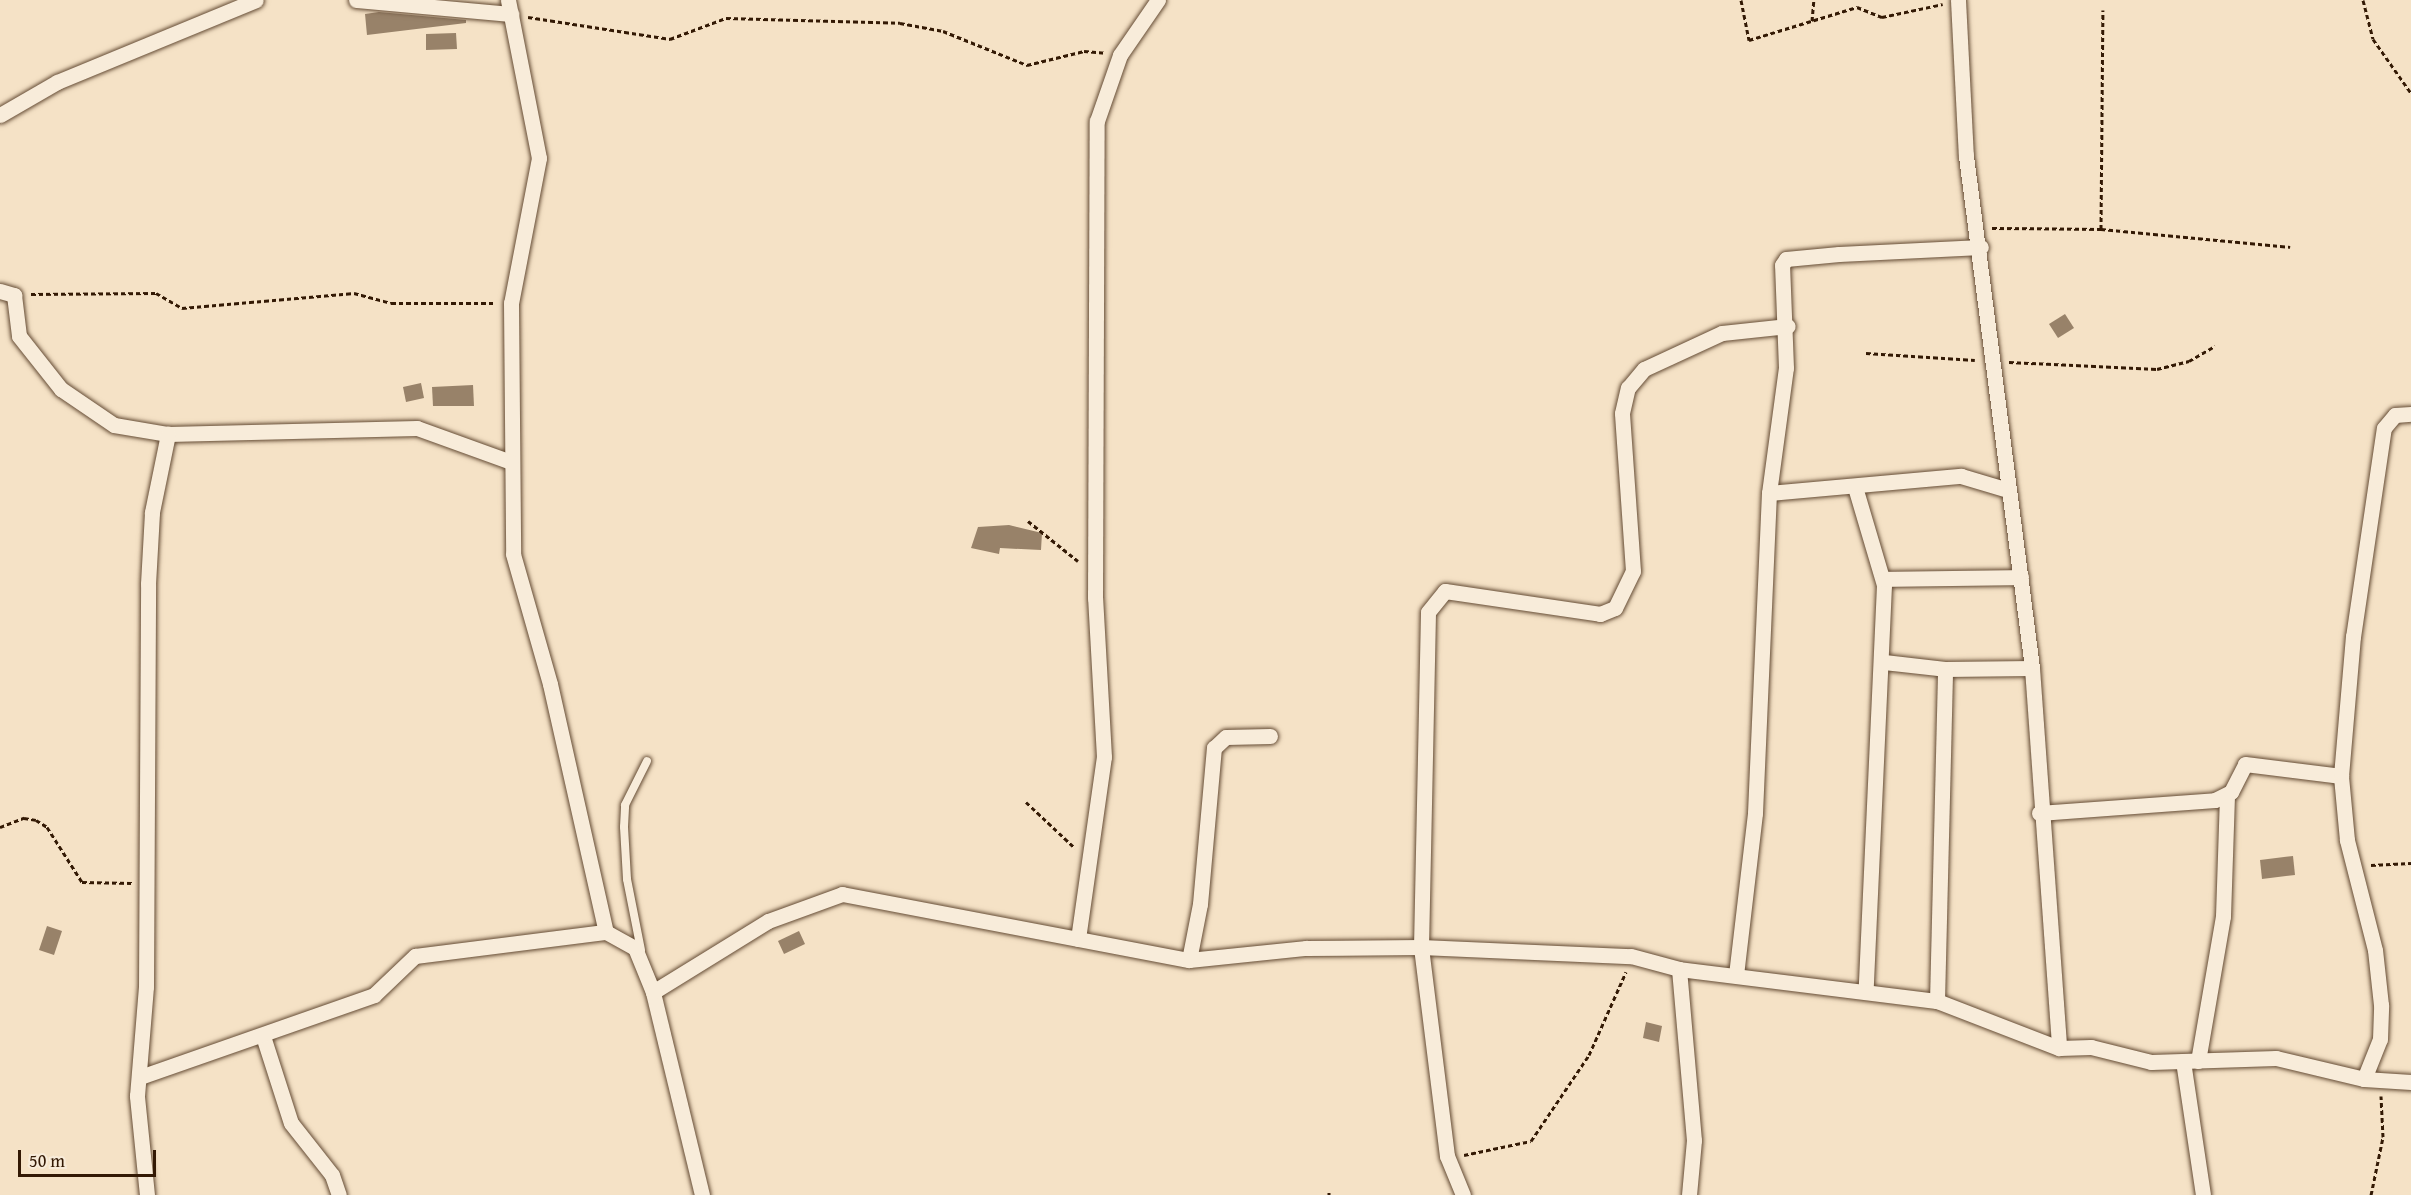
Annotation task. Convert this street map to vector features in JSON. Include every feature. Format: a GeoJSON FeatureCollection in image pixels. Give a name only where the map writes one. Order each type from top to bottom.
{"type":"FeatureCollection","features":[{"type":"Feature","properties":{"kind":"street"},"geometry":{"type":"LineString","coordinates":[[0,116],[57,82],[256,0]]}},
{"type":"Feature","properties":{"kind":"street"},"geometry":{"type":"LineString","coordinates":[[356,0],[509,7],[539,158],[511,303],[513,554],[550,684],[606,932]]}},
{"type":"Feature","properties":{"kind":"street"},"geometry":{"type":"LineString","coordinates":[[1078,939],[1087,860],[1104,757],[1096,580],[1097,121],[1120,56],[1158,0]]}},
{"type":"Feature","properties":{"kind":"street"},"geometry":{"type":"LineString","coordinates":[[1959,5],[1966,156],[1979,227],[1996,361],[2008,490],[2032,668],[2039,813],[2059,1048]]}},
{"type":"Feature","properties":{"kind":"street"},"geometry":{"type":"LineString","coordinates":[[1736,975],[1755,813],[1769,493],[1788,326],[1781,269],[1786,259],[1980,247]]}},
{"type":"Feature","properties":{"kind":"street"},"geometry":{"type":"LineString","coordinates":[[7,293],[17,333],[61,389],[104,421],[168,434],[417,428],[511,462]]}},
{"type":"Feature","properties":{"kind":"street"},"geometry":{"type":"LineString","coordinates":[[1463,1195],[1448,1156],[1421,947],[1432,600],[1445,591],[1600,614],[1615,608],[1633,572],[1622,412],[1628,388],[1644,369],[1722,333],[1788,326]]}},
{"type":"Feature","properties":{"kind":"street"},"geometry":{"type":"LineString","coordinates":[[2364,1079],[2380,1039],[2381,1005],[2375,950],[2354,865],[2341,776],[2353,637],[2384,428],[2395,415],[2411,414]]}},
{"type":"Feature","properties":{"kind":"street"},"geometry":{"type":"LineString","coordinates":[[147,1195],[138,1133],[146,987],[142,883],[150,750],[148,584],[152,512],[168,434]]}},
{"type":"Feature","properties":{"kind":"street"},"geometry":{"type":"LineString","coordinates":[[1769,493],[1961,476],[2008,490]]}},
{"type":"Feature","properties":{"kind":"street"},"geometry":{"type":"LineString","coordinates":[[1855,487],[1883,579],[1884,662],[1866,989]]}},
{"type":"Feature","properties":{"kind":"street"},"geometry":{"type":"LineString","coordinates":[[1883,579],[2021,577]]}},
{"type":"Feature","properties":{"kind":"street"},"geometry":{"type":"LineString","coordinates":[[1884,662],[1945,669],[2032,668]]}},
{"type":"Feature","properties":{"kind":"street"},"geometry":{"type":"LineString","coordinates":[[1937,1001],[1945,669]]}},
{"type":"Feature","properties":{"kind":"street"},"geometry":{"type":"LineString","coordinates":[[1189,960],[1214,748],[1226,737],[1270,736]]}},
{"type":"Feature","properties":{"kind":"street"},"geometry":{"type":"LineString","coordinates":[[2202,1195],[2190,1061],[2223,916],[2227,795],[2246,764],[2341,776]]}},
{"type":"Feature","properties":{"kind":"street"},"geometry":{"type":"LineString","coordinates":[[2039,813],[2227,795]]}},
{"type":"Feature","properties":{"kind":"street"},"geometry":{"type":"LineString","coordinates":[[654,992],[724,944],[830,896],[855,894],[1189,960],[1306,948],[1421,947],[1631,956],[1679,969],[1866,989],[1937,1001],[2059,1048],[2091,1047],[2151,1062],[2276,1058],[2380,1082],[2411,1082]]}},
{"type":"Feature","properties":{"kind":"street"},"geometry":{"type":"LineString","coordinates":[[140,1077],[263,1036],[377,994],[415,956],[606,932],[628,941],[643,959],[654,992],[702,1195]]}},
{"type":"Feature","properties":{"kind":"street"},"geometry":{"type":"LineString","coordinates":[[1679,969],[1694,1140],[1689,1195]]}},
{"type":"Feature","properties":{"kind":"street"},"geometry":{"type":"LineString","coordinates":[[263,1036],[291,1123],[332,1175],[339,1195]]}},
{"type":"Feature","properties":{"kind":"lane"},"geometry":{"type":"LineString","coordinates":[[643,959],[627,879],[624,827],[625,805],[647,761]]}},
{"type":"Feature","properties":{"kind":"path"},"geometry":{"type":"LineString","coordinates":[[1741,0],[1748,40],[1857,7],[1882,17],[1935,4],[1959,5]]}},
{"type":"Feature","properties":{"kind":"path"},"geometry":{"type":"LineString","coordinates":[[1812,21],[1814,0]]}},
{"type":"Feature","properties":{"kind":"path"},"geometry":{"type":"LineString","coordinates":[[2363,0],[2373,39],[2411,93]]}},
{"type":"Feature","properties":{"kind":"path"},"geometry":{"type":"LineString","coordinates":[[509,7],[670,39],[726,18],[900,23],[943,31],[1027,65],[1084,51],[1120,56]]}},
{"type":"Feature","properties":{"kind":"path"},"geometry":{"type":"LineString","coordinates":[[2101,230],[2103,10]]}},
{"type":"Feature","properties":{"kind":"path"},"geometry":{"type":"LineString","coordinates":[[1979,227],[2101,230],[2290,247]]}},
{"type":"Feature","properties":{"kind":"path"},"geometry":{"type":"LineString","coordinates":[[7,293],[151,292],[182,308],[354,293],[391,303],[511,303]]}},
{"type":"Feature","properties":{"kind":"path"},"geometry":{"type":"LineString","coordinates":[[1866,353],[2157,369],[2189,361],[2215,346]]}},
{"type":"Feature","properties":{"kind":"path"},"geometry":{"type":"LineString","coordinates":[[1028,521],[1096,580]]}},
{"type":"Feature","properties":{"kind":"path"},"geometry":{"type":"LineString","coordinates":[[1026,802],[1087,860]]}},
{"type":"Feature","properties":{"kind":"path"},"geometry":{"type":"LineString","coordinates":[[0,827],[24,818],[47,827],[82,882],[142,883]]}},
{"type":"Feature","properties":{"kind":"path"},"geometry":{"type":"LineString","coordinates":[[2354,865],[2411,863]]}},
{"type":"Feature","properties":{"kind":"path"},"geometry":{"type":"LineString","coordinates":[[1448,1156],[1499,1151],[1531,1142],[1588,1055],[1622,988],[1631,956]]}},
{"type":"Feature","properties":{"kind":"path"},"geometry":{"type":"LineString","coordinates":[[2371,1195],[2383,1137],[2380,1082]]}},
{"type":"Feature","properties":{"kind":"building"},"geometry":{"type":"Polygon","coordinates":[[[379,12],[466,20],[466,23],[367,35],[365,14],[379,12]]]}},
{"type":"Feature","properties":{"kind":"building"},"geometry":{"type":"Polygon","coordinates":[[[456,33],[457,49],[426,50],[426,34],[456,33]]]}},
{"type":"Feature","properties":{"kind":"building"},"geometry":{"type":"Polygon","coordinates":[[[2065,314],[2074,328],[2058,338],[2049,324],[2065,314]]]}},
{"type":"Feature","properties":{"kind":"building"},"geometry":{"type":"Polygon","coordinates":[[[421,383],[424,398],[406,402],[403,387],[421,383]]]}},
{"type":"Feature","properties":{"kind":"building"},"geometry":{"type":"Polygon","coordinates":[[[473,385],[474,406],[433,406],[432,387],[473,385]]]}},
{"type":"Feature","properties":{"kind":"building"},"geometry":{"type":"Polygon","coordinates":[[[1009,525],[1042,533],[1041,550],[1000,548],[999,554],[971,548],[978,527],[1009,525]]]}},
{"type":"Feature","properties":{"kind":"building"},"geometry":{"type":"Polygon","coordinates":[[[2293,856],[2295,875],[2262,879],[2260,860],[2293,856]]]}},
{"type":"Feature","properties":{"kind":"building"},"geometry":{"type":"Polygon","coordinates":[[[47,926],[62,931],[54,955],[39,950],[47,926]]]}},
{"type":"Feature","properties":{"kind":"building"},"geometry":{"type":"Polygon","coordinates":[[[799,931],[805,944],[784,954],[778,941],[799,931]]]}},
{"type":"Feature","properties":{"kind":"building"},"geometry":{"type":"Polygon","coordinates":[[[1646,1022],[1662,1026],[1659,1042],[1643,1038],[1646,1022]]]}}]}
